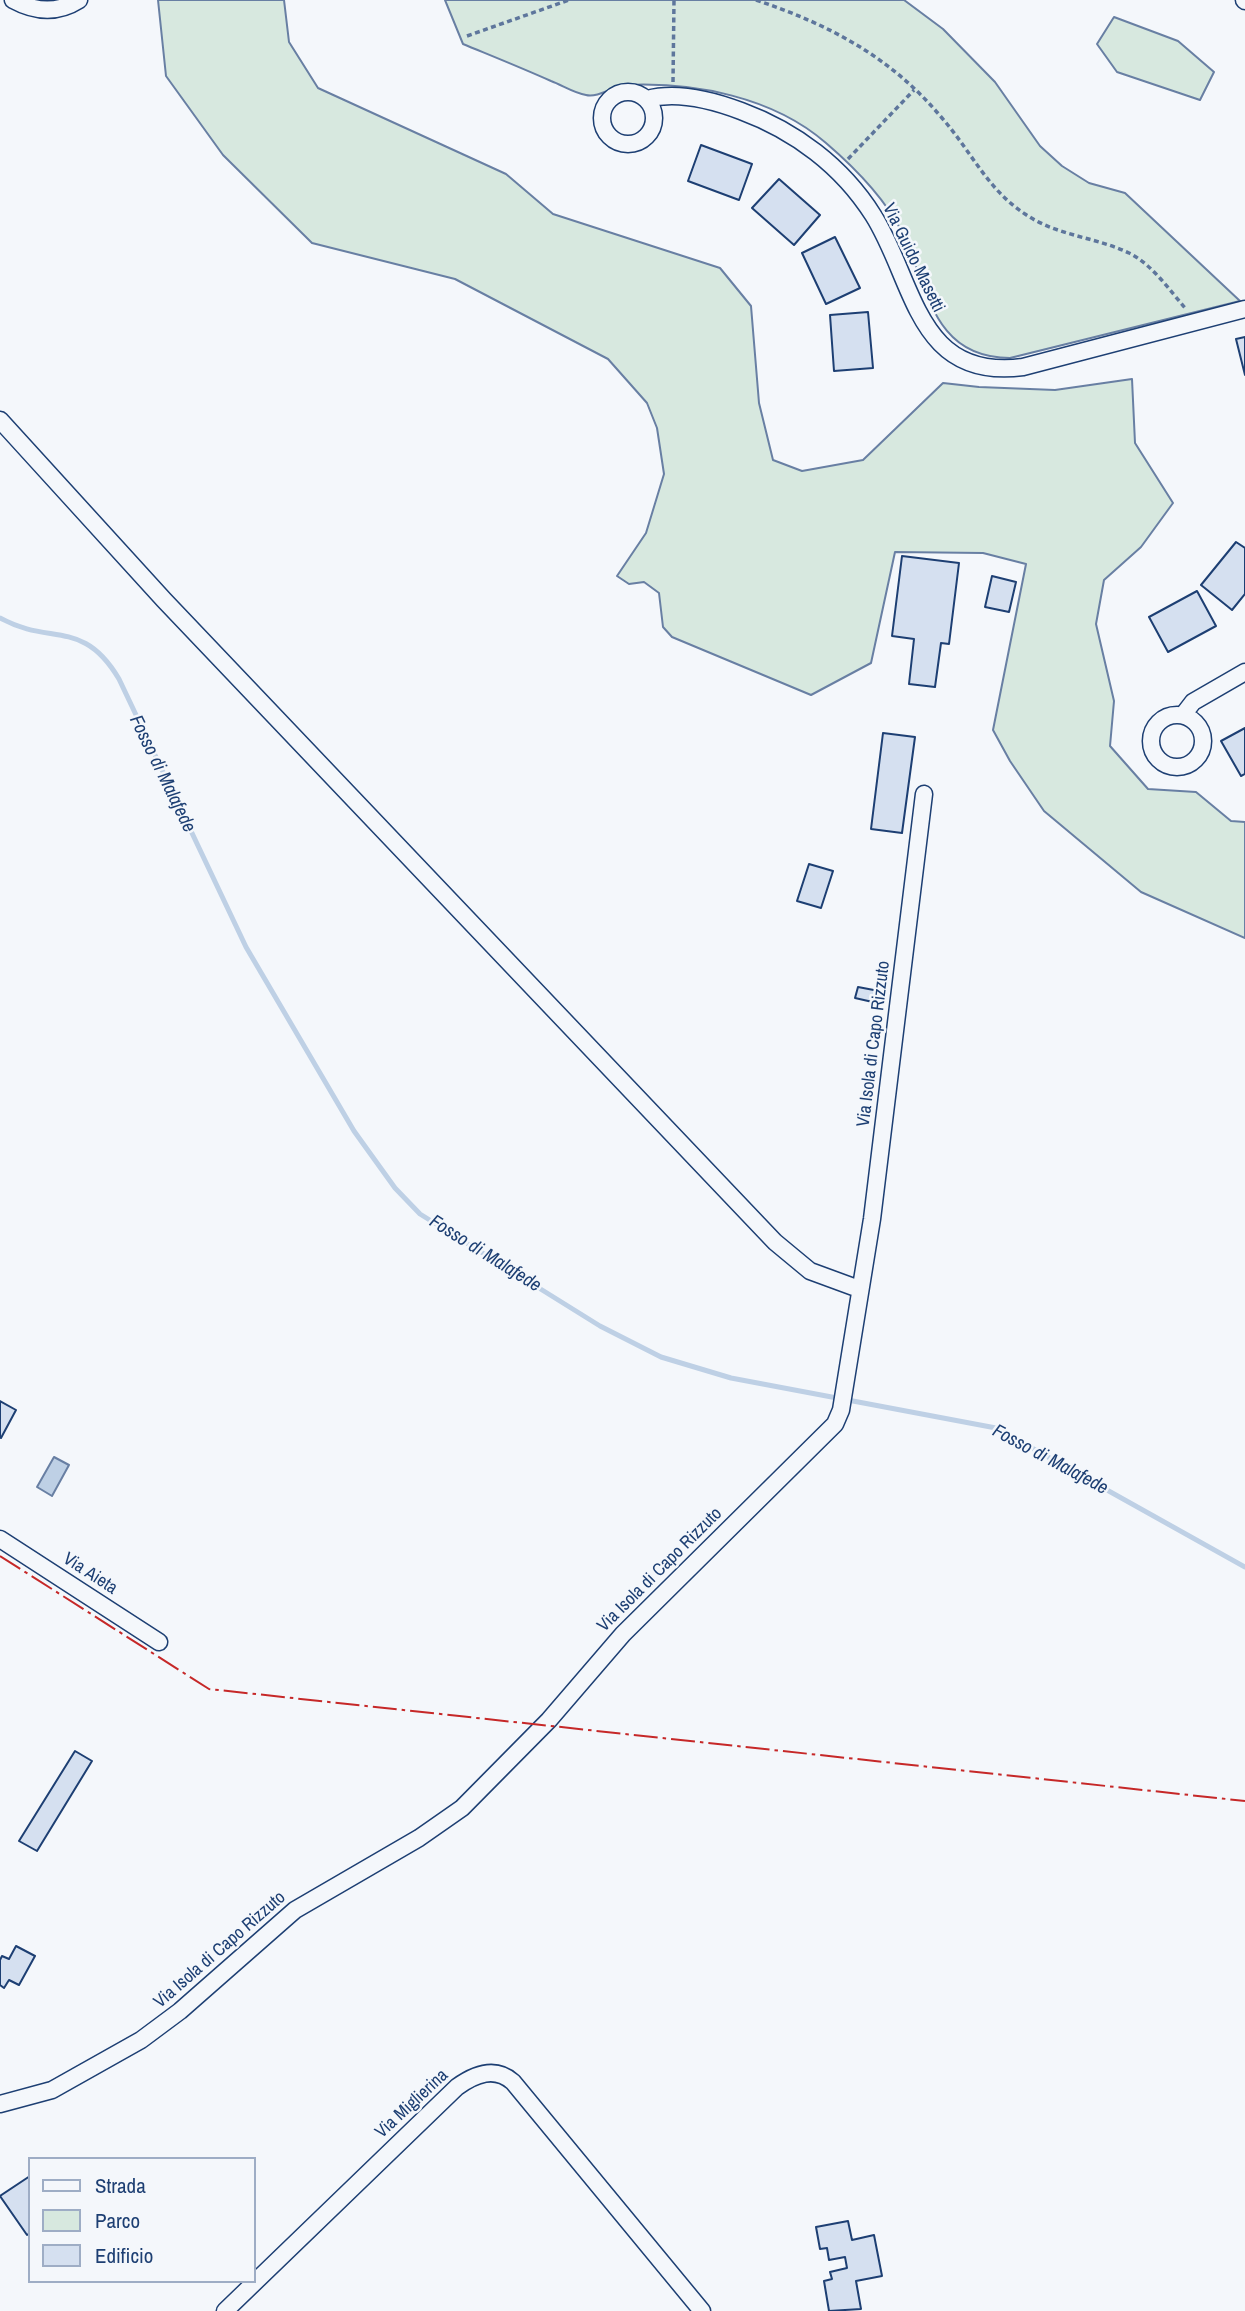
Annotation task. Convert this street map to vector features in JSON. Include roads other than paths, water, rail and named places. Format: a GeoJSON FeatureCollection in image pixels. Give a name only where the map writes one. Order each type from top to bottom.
{"type":"FeatureCollection","features":[{"type":"Feature","properties":{"kind":"street"},"geometry":{"type":"LineString","coordinates":[[13,0],[43,11],[64,7],[79,0]]}},
{"type":"Feature","properties":{"kind":"street","name":"Via Guido Masetti"},"geometry":{"type":"LineString","coordinates":[[647,99],[673,96],[719,104],[757,117],[803,142],[837,171],[863,200],[883,231],[924,326],[949,351],[977,364],[1004,368],[1023,367],[1245,309]]}},
{"type":"Feature","properties":{"kind":"street"},"geometry":{"type":"LineString","coordinates":[[0,421],[164,600],[775,1242],[810,1271],[859,1289]]}},
{"type":"Feature","properties":{"kind":"street"},"geometry":{"type":"LineString","coordinates":[[1182,715],[1193,702],[1245,671]]}},
{"type":"Feature","properties":{"kind":"street","name":"Via Isola di Capo Rizzuto"},"geometry":{"type":"LineString","coordinates":[[0,2104],[52,2090],[141,2040],[180,2011],[283,1919],[323,1891],[419,1838],[462,1808],[550,1720],[623,1633],[828,1432],[841,1410],[872,1219],[924,794]]}},
{"type":"Feature","properties":{"kind":"street","name":"Via Aieta"},"geometry":{"type":"LineString","coordinates":[[0,1539],[159,1642]]}},
{"type":"Feature","properties":{"kind":"street","name":"Via Miglierina"},"geometry":{"type":"LineString","coordinates":[[256,2281],[457,2087],[473,2077],[492,2073],[502,2074],[513,2082],[702,2311]]}},
{"type":"Feature","properties":{"kind":"street","name":"Via Miglierina"},"geometry":{"type":"LineString","coordinates":[[225,2311],[254,2283]]}},
{"type":"Feature","properties":{"kind":"water"},"geometry":{"type":"Polygon","coordinates":[[[54,1457],[69,1465],[52,1496],[37,1487],[54,1457]]]}},
{"type":"Feature","properties":{"kind":"waterway","name":"Fosso di Malafede"},"geometry":{"type":"LineString","coordinates":[[0,618],[35,631],[79,640],[106,660],[119,679],[246,947],[354,1131],[395,1188],[420,1214],[600,1326],[661,1357],[731,1378],[996,1428],[1245,1567]]}}]}
